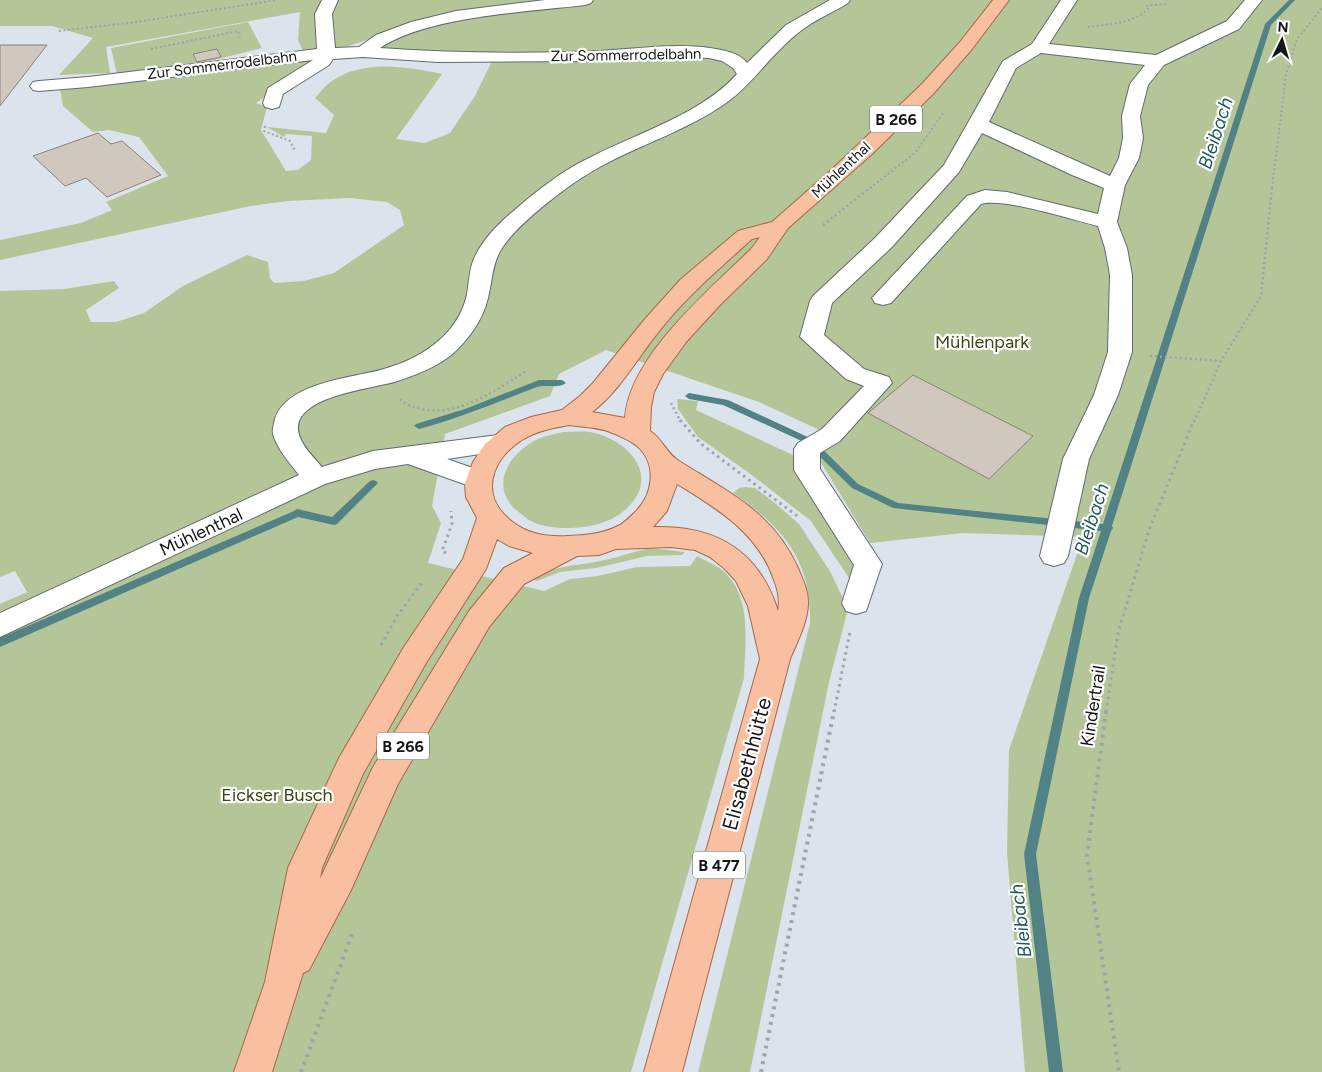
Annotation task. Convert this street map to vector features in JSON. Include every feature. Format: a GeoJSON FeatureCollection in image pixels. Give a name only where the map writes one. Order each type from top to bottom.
{"type":"FeatureCollection","features":[{"type":"Feature","properties":{"kind":"main road","name":"Mühlenthal"},"geometry":{"type":"LineString","coordinates":[[637,433],[641,394],[651,374],[712,301],[768,246],[779,226],[845,168],[940,75],[986,21],[1001,0]]}},
{"type":"Feature","properties":{"kind":"main road","name":"Mühlenthal"},"geometry":{"type":"LineString","coordinates":[[568,417],[589,402],[602,389],[688,285],[745,235],[779,226]]}},
{"type":"Feature","properties":{"kind":"main road"},"geometry":{"type":"LineString","coordinates":[[568,417],[593,418],[617,423],[637,433],[653,446],[663,463],[666,480],[663,497],[653,513],[637,528],[616,539],[594,546],[569,548],[545,546],[523,540],[504,531],[490,518],[480,499],[478,480],[485,461],[498,444],[518,430],[542,421],[568,417]]}},
{"type":"Feature","properties":{"kind":"main road","name":"B 477"},"geometry":{"type":"LineString","coordinates":[[663,463],[745,514],[765,534],[784,565],[794,597],[790,625],[775,659]]}},
{"type":"Feature","properties":{"kind":"main road","name":"B 266"},"geometry":{"type":"LineString","coordinates":[[253,1072],[283,982],[305,868],[350,768],[415,655],[476,562],[490,518]]}},
{"type":"Feature","properties":{"kind":"main road","name":"B 477"},"geometry":{"type":"LineString","coordinates":[[616,539],[668,537],[702,542],[726,553],[747,574],[762,602],[771,627],[775,659]]}},
{"type":"Feature","properties":{"kind":"main road","name":"B 266"},"geometry":{"type":"LineString","coordinates":[[283,982],[339,879],[385,777],[479,619],[514,576],[569,548]]}},
{"type":"Feature","properties":{"kind":"main road","name":"Elisabethhütte"},"geometry":{"type":"LineString","coordinates":[[663,1072],[775,659]]}},
{"type":"Feature","properties":{"kind":"lane"},"geometry":{"type":"LineString","coordinates":[[272,102],[274,92],[323,62],[327,54],[324,18],[326,4],[330,0]]}},
{"type":"Feature","properties":{"kind":"lane"},"geometry":{"type":"LineString","coordinates":[[363,52],[382,38],[417,26],[456,16],[585,0]]}},
{"type":"Feature","properties":{"kind":"lane"},"geometry":{"type":"LineString","coordinates":[[316,478],[290,442],[284,428],[289,415],[302,402],[327,390],[388,376],[427,361],[442,350],[455,339],[471,315],[477,298],[478,282],[485,259],[504,230],[590,165],[705,108],[740,83],[746,74],[792,30],[842,0]]}},
{"type":"Feature","properties":{"kind":"lane"},"geometry":{"type":"LineString","coordinates":[[856,602],[868,564],[807,470],[807,449],[831,435],[880,383],[855,374],[812,337],[821,301],[883,243],[952,168],[1009,65],[1038,48],[1069,0]]}},
{"type":"Feature","properties":{"kind":"lane"},"geometry":{"type":"LineString","coordinates":[[1054,556],[1076,459],[1106,395],[1120,352],[1121,275],[1116,248],[1107,222],[1115,185],[1130,158],[1133,138],[1131,116],[1139,84],[1158,61],[1233,25],[1254,0]]}},
{"type":"Feature","properties":{"kind":"lane"},"geometry":{"type":"LineString","coordinates":[[710,53],[779,42]]}},
{"type":"Feature","properties":{"kind":"lane"},"geometry":{"type":"LineString","coordinates":[[1038,48],[1158,61]]}},
{"type":"Feature","properties":{"kind":"lane","name":"Zur Sommerrodelbahn"},"geometry":{"type":"LineString","coordinates":[[39,86],[327,54],[363,52],[438,57],[599,56],[664,51],[710,53],[728,57],[739,64],[746,74]]}},
{"type":"Feature","properties":{"kind":"lane"},"geometry":{"type":"LineString","coordinates":[[978,124],[1079,171],[1115,185]]}},
{"type":"Feature","properties":{"kind":"lane"},"geometry":{"type":"LineString","coordinates":[[883,298],[974,200],[985,196],[1007,198],[1107,222]]}},
{"type":"Feature","properties":{"kind":"lane"},"geometry":{"type":"LineString","coordinates":[[883,243],[916,264]]}},
{"type":"Feature","properties":{"kind":"lane","name":"Mühlenthal"},"geometry":{"type":"LineString","coordinates":[[0,626],[316,478],[373,460],[498,444]]}},
{"type":"Feature","properties":{"kind":"lane","name":"Mühlenthal"},"geometry":{"type":"LineString","coordinates":[[408,455],[478,480]]}},
{"type":"Feature","properties":{"kind":"path"},"geometry":{"type":"LineString","coordinates":[[59,31],[136,22],[277,0]]}},
{"type":"Feature","properties":{"kind":"path"},"geometry":{"type":"LineString","coordinates":[[1056,21],[1088,27],[1127,21],[1142,16],[1148,10],[1146,6],[1165,4],[1166,0]]}},
{"type":"Feature","properties":{"kind":"path","name":"Kindertrail"},"geometry":{"type":"LineString","coordinates":[[1119,1072],[1087,855],[1118,633],[1146,540],[1191,428],[1221,361],[1261,296],[1286,74],[1297,39],[1322,8]]}},
{"type":"Feature","properties":{"kind":"path"},"geometry":{"type":"LineString","coordinates":[[817,230],[915,153],[948,105]]}},
{"type":"Feature","properties":{"kind":"path"},"geometry":{"type":"LineString","coordinates":[[1145,355],[1221,361]]}},
{"type":"Feature","properties":{"kind":"path"},"geometry":{"type":"LineString","coordinates":[[404,404],[433,411],[452,410],[466,406],[528,370]]}},
{"type":"Feature","properties":{"kind":"path"},"geometry":{"type":"LineString","coordinates":[[670,400],[679,422],[696,441],[743,474],[805,522]]}},
{"type":"Feature","properties":{"kind":"path"},"geometry":{"type":"LineString","coordinates":[[761,1072],[856,602]]}},
{"type":"Feature","properties":{"kind":"path"},"geometry":{"type":"LineString","coordinates":[[301,1072],[354,929]]}},
{"type":"Feature","properties":{"kind":"green space"},"geometry":{"type":"Polygon","coordinates":[[[0,0],[567,0],[384,34],[346,47],[303,51],[298,40],[300,12],[106,47],[110,73],[59,75],[93,38],[52,26],[0,26],[0,0]]]}},
{"type":"Feature","properties":{"kind":"green space"},"geometry":{"type":"Polygon","coordinates":[[[596,0],[1322,0],[1322,1072],[1025,1072],[1007,852],[1009,750],[1083,537],[963,533],[870,543],[817,456],[839,439],[759,402],[606,350],[559,374],[550,396],[445,434],[432,506],[441,523],[428,563],[544,591],[570,579],[598,576],[637,567],[690,566],[697,556],[721,569],[731,580],[738,592],[743,605],[745,619],[744,678],[631,1072],[0,1072],[0,604],[27,592],[15,571],[0,577],[0,291],[64,289],[114,281],[119,288],[86,310],[91,322],[116,322],[144,313],[183,286],[247,255],[268,262],[270,278],[274,283],[304,281],[334,273],[404,225],[400,210],[387,202],[350,198],[288,201],[251,206],[0,260],[0,240],[81,223],[112,210],[106,202],[168,176],[139,137],[109,130],[93,132],[63,106],[60,89],[306,56],[317,60],[256,103],[267,107],[261,130],[286,171],[298,170],[311,160],[312,136],[286,134],[284,137],[267,127],[326,133],[334,115],[315,98],[330,83],[344,74],[372,67],[400,67],[442,74],[396,139],[425,143],[450,133],[475,96],[492,61],[531,55],[385,51],[379,46],[380,42],[456,19],[596,0]]]}},
{"type":"Feature","properties":{"kind":"green space"},"geometry":{"type":"Polygon","coordinates":[[[248,22],[262,48],[198,64],[117,74],[111,48],[248,22]]]}},
{"type":"Feature","properties":{"kind":"green space"},"geometry":{"type":"Polygon","coordinates":[[[677,399],[698,401],[696,410],[795,456],[861,565],[855,587],[811,521],[749,473],[698,437],[678,409],[677,399]]]}},
{"type":"Feature","properties":{"kind":"green space"},"geometry":{"type":"Polygon","coordinates":[[[563,432],[590,432],[603,436],[615,441],[635,459],[640,470],[641,481],[638,494],[629,506],[616,517],[583,527],[561,528],[535,523],[513,508],[503,486],[507,467],[520,451],[529,444],[538,439],[563,432]]]}},
{"type":"Feature","properties":{"kind":"green space"},"geometry":{"type":"Polygon","coordinates":[[[739,488],[755,488],[799,524],[831,573],[848,609],[829,682],[750,1072],[698,1072],[810,623],[806,581],[800,564],[780,533],[751,506],[733,493],[739,488]]]}},
{"type":"Feature","properties":{"kind":"green space"},"geometry":{"type":"Polygon","coordinates":[[[650,548],[685,552],[682,555],[647,556],[596,568],[560,572],[537,581],[530,578],[558,568],[605,560],[650,548]]]}},
{"type":"Feature","properties":{"kind":"building"},"geometry":{"type":"Polygon","coordinates":[[[0,45],[47,45],[0,106],[0,45]]]}},
{"type":"Feature","properties":{"kind":"building"},"geometry":{"type":"Polygon","coordinates":[[[217,49],[221,57],[197,62],[193,54],[217,49]]]}},
{"type":"Feature","properties":{"kind":"building"},"geometry":{"type":"Polygon","coordinates":[[[98,133],[111,144],[122,141],[161,175],[107,197],[86,178],[65,186],[33,156],[98,133]]]}},
{"type":"Feature","properties":{"kind":"building"},"geometry":{"type":"Polygon","coordinates":[[[913,375],[1033,436],[989,479],[868,413],[913,375]]]}},
{"type":"Feature","properties":{"kind":"waterway","name":"Bleibach"},"geometry":{"type":"LineString","coordinates":[[1106,528],[1268,24],[1292,0]]}},
{"type":"Feature","properties":{"kind":"waterway"},"geometry":{"type":"LineString","coordinates":[[419,426],[468,411],[539,383],[562,383]]}},
{"type":"Feature","properties":{"kind":"waterway"},"geometry":{"type":"LineString","coordinates":[[689,396],[725,402],[809,441],[855,486],[896,506],[1106,528]]}},
{"type":"Feature","properties":{"kind":"waterway"},"geometry":{"type":"LineString","coordinates":[[0,643],[297,513],[334,521],[373,483]]}},
{"type":"Feature","properties":{"kind":"waterway","name":"Bleibach"},"geometry":{"type":"LineString","coordinates":[[1056,1072],[1030,854],[1084,598],[1106,528]]}},
{"type":"Feature","properties":{"kind":"park label","name":"Mühlenpark"},"geometry":{"type":"Point","coordinates":[982,342]}},
{"type":"Feature","properties":{"kind":"park label","name":"Eickser Busch"},"geometry":{"type":"Point","coordinates":[277,795]}}]}
